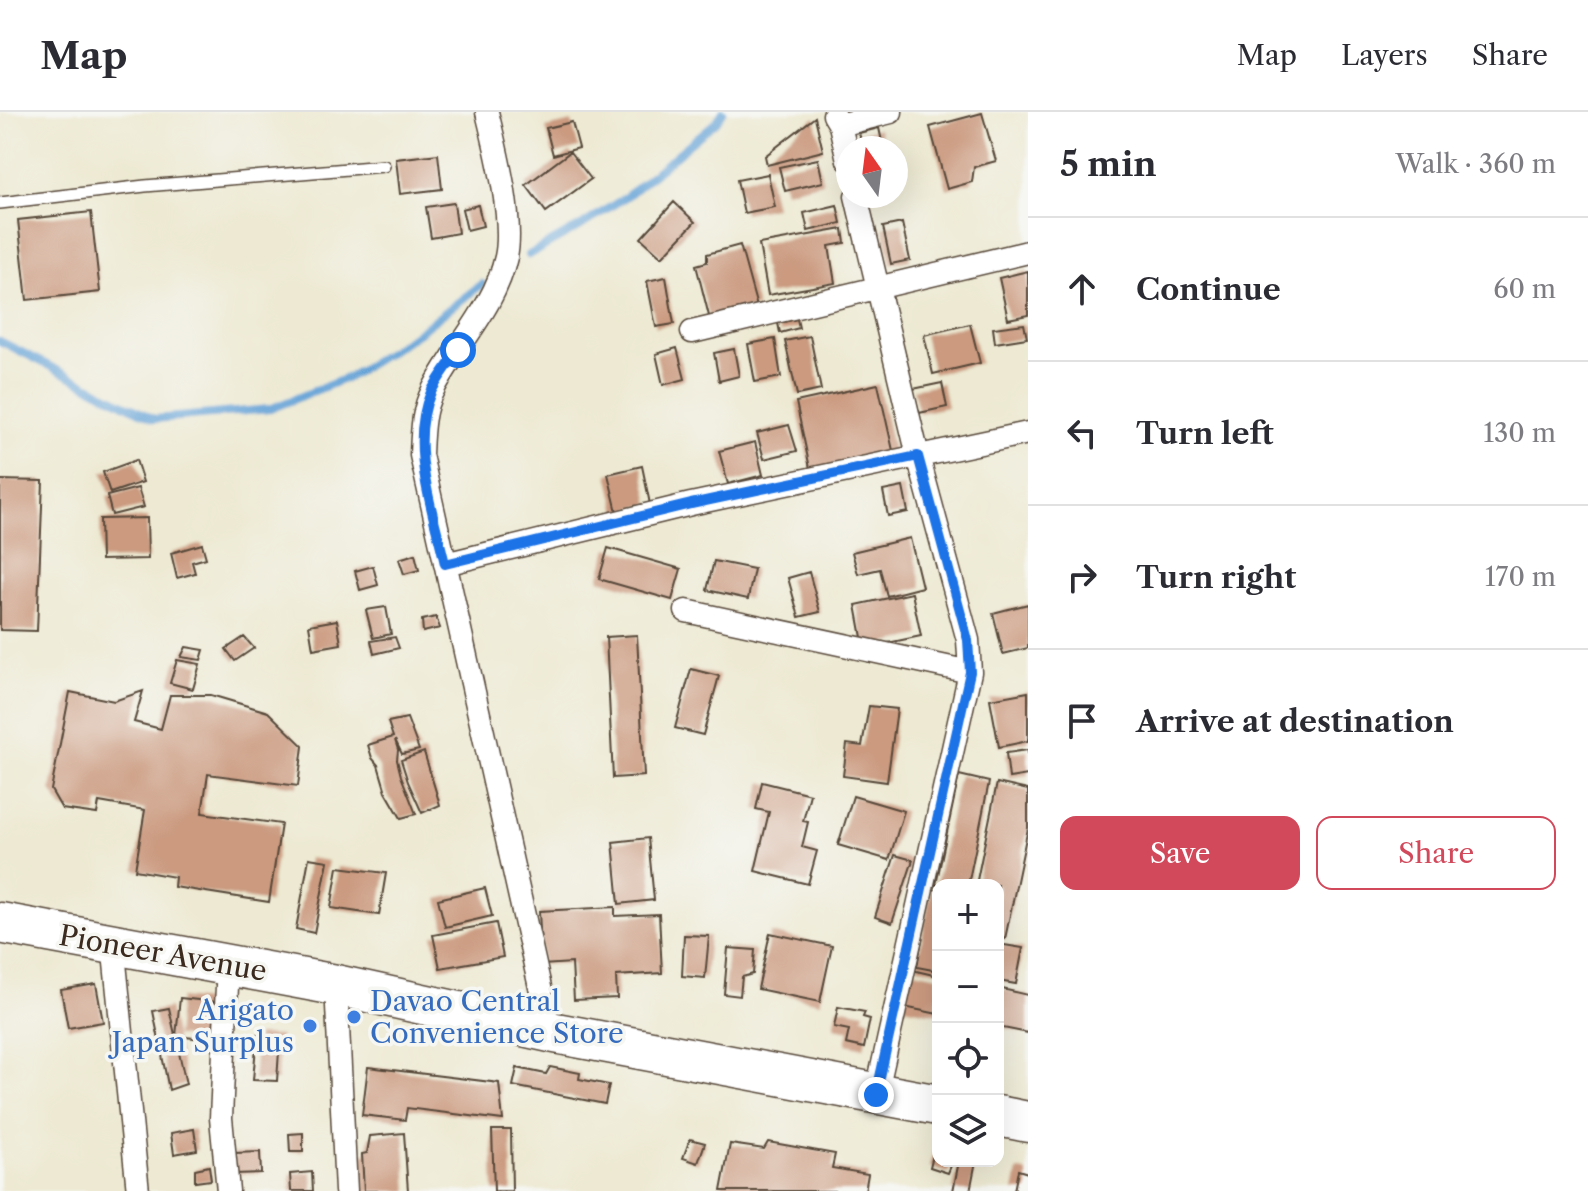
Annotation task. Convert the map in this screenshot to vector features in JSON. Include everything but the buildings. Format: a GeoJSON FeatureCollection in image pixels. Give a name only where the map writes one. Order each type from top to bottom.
{"type":"FeatureCollection","features":[{"type":"Feature","properties":{"kind":"highway","name":"Pioneer Avenue"},"geometry":{"type":"LineString","coordinates":[[0,923],[228,964],[550,1032],[932,1104]]}},
{"type":"Feature","properties":{"kind":"highway"},"geometry":{"type":"LineString","coordinates":[[1004,1117],[1028,1122]]}},
{"type":"Feature","properties":{"kind":"street"},"geometry":{"type":"LineString","coordinates":[[487,112],[498,157],[505,208],[508,233],[506,256],[493,293],[432,391],[422,420],[421,455],[550,1032]]}},
{"type":"Feature","properties":{"kind":"street"},"geometry":{"type":"LineString","coordinates":[[836,119],[891,112]]}},
{"type":"Feature","properties":{"kind":"street"},"geometry":{"type":"LineString","coordinates":[[859,208],[918,456],[968,640],[970,672],[876,1095]]}},
{"type":"Feature","properties":{"kind":"street"},"geometry":{"type":"LineString","coordinates":[[692,332],[1028,252]]}},
{"type":"Feature","properties":{"kind":"street"},"geometry":{"type":"LineString","coordinates":[[445,564],[691,504],[1028,433]]}},
{"type":"Feature","properties":{"kind":"street"},"geometry":{"type":"LineString","coordinates":[[686,611],[970,672]]}},
{"type":"Feature","properties":{"kind":"street"},"geometry":{"type":"LineString","coordinates":[[113,943],[138,1191]]}},
{"type":"Feature","properties":{"kind":"street"},"geometry":{"type":"LineString","coordinates":[[228,964],[221,1118],[228,1191]]}},
{"type":"Feature","properties":{"kind":"street"},"geometry":{"type":"LineString","coordinates":[[336,985],[346,1191]]}},
{"type":"Feature","properties":{"kind":"lane"},"geometry":{"type":"LineString","coordinates":[[0,203],[145,186],[384,166]]}},
{"type":"Feature","properties":{"kind":"waterway"},"geometry":{"type":"LineString","coordinates":[[529,255],[627,196],[716,122],[723,112]]}},
{"type":"Feature","properties":{"kind":"waterway"},"geometry":{"type":"LineString","coordinates":[[0,341],[154,419],[270,409],[349,377],[415,335],[482,284]]}},
{"type":"Feature","properties":{"kind":"place","name":"Davao Central Convenience Store"},"geometry":{"type":"Point","coordinates":[354,1017]}},
{"type":"Feature","properties":{"kind":"place","name":"Arigato Japan Surplus"},"geometry":{"type":"Point","coordinates":[310,1026]}},
{"type":"Feature","properties":{"kind":"route"},"geometry":{"type":"LineString","coordinates":[[458,350],[432,391],[422,420],[421,455],[445,564],[691,504],[918,456],[960,605],[968,640],[970,672],[876,1095]]}}]}
